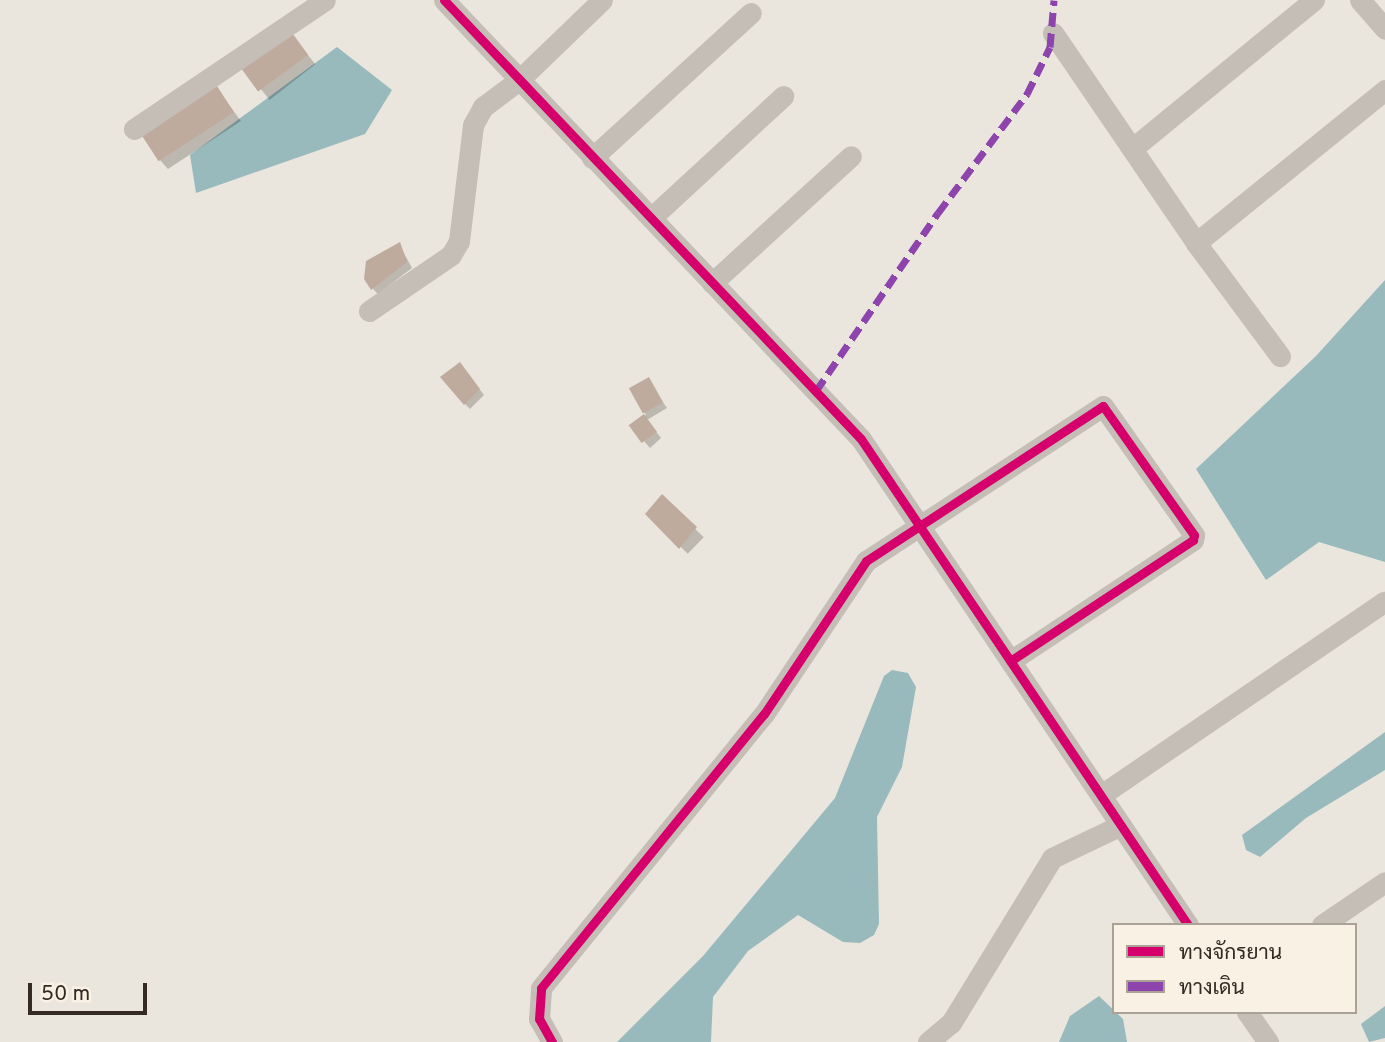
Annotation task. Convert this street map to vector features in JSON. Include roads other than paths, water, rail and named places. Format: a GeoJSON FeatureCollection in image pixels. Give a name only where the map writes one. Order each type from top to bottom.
{"type":"FeatureCollection","features":[{"type":"Feature","properties":{"kind":"street"},"geometry":{"type":"LineString","coordinates":[[134,129],[325,0]]}},
{"type":"Feature","properties":{"kind":"street"},"geometry":{"type":"LineString","coordinates":[[444,0],[861,439],[1187,923]]}},
{"type":"Feature","properties":{"kind":"street"},"geometry":{"type":"LineString","coordinates":[[369,311],[451,255],[459,241],[473,125],[483,107],[519,80],[602,0]]}},
{"type":"Feature","properties":{"kind":"street"},"geometry":{"type":"LineString","coordinates":[[1133,148],[1314,0]]}},
{"type":"Feature","properties":{"kind":"street"},"geometry":{"type":"LineString","coordinates":[[1360,0],[1385,28]]}},
{"type":"Feature","properties":{"kind":"street"},"geometry":{"type":"LineString","coordinates":[[592,158],[751,13]]}},
{"type":"Feature","properties":{"kind":"street"},"geometry":{"type":"LineString","coordinates":[[1053,33],[1196,243],[1280,356]]}},
{"type":"Feature","properties":{"kind":"street"},"geometry":{"type":"LineString","coordinates":[[1196,243],[1385,90]]}},
{"type":"Feature","properties":{"kind":"street"},"geometry":{"type":"LineString","coordinates":[[650,218],[783,96]]}},
{"type":"Feature","properties":{"kind":"street"},"geometry":{"type":"LineString","coordinates":[[712,283],[851,156]]}},
{"type":"Feature","properties":{"kind":"street"},"geometry":{"type":"LineString","coordinates":[[551,1042],[539,1019],[541,988],[764,714],[866,561],[1099,406],[1109,409],[1194,535],[1188,546],[1010,661]]}},
{"type":"Feature","properties":{"kind":"street"},"geometry":{"type":"LineString","coordinates":[[1101,795],[1384,602]]}},
{"type":"Feature","properties":{"kind":"street"},"geometry":{"type":"LineString","coordinates":[[928,1042],[951,1023],[1052,858],[1121,825]]}},
{"type":"Feature","properties":{"kind":"street"},"geometry":{"type":"LineString","coordinates":[[1325,923],[1385,882]]}},
{"type":"Feature","properties":{"kind":"street"},"geometry":{"type":"LineString","coordinates":[[1249,1014],[1268,1042]]}},
{"type":"Feature","properties":{"kind":"water"},"geometry":{"type":"Polygon","coordinates":[[[337,47],[392,90],[365,134],[196,193],[190,155],[337,47]]]}},
{"type":"Feature","properties":{"kind":"water"},"geometry":{"type":"Polygon","coordinates":[[[1385,280],[1385,562],[1319,542],[1266,580],[1196,469],[1316,356],[1385,280]]]}},
{"type":"Feature","properties":{"kind":"water"},"geometry":{"type":"Polygon","coordinates":[[[892,670],[908,673],[916,687],[902,767],[877,817],[879,924],[874,935],[860,943],[843,942],[798,915],[748,951],[713,997],[711,1042],[617,1042],[703,956],[835,798],[884,676],[892,670]]]}},
{"type":"Feature","properties":{"kind":"water"},"geometry":{"type":"Polygon","coordinates":[[[1385,732],[1385,770],[1306,818],[1260,857],[1246,850],[1242,835],[1385,732]]]}},
{"type":"Feature","properties":{"kind":"water"},"geometry":{"type":"Polygon","coordinates":[[[1099,996],[1112,1008],[1112,1014],[1118,1014],[1123,1019],[1127,1042],[1059,1042],[1070,1016],[1099,996]]]}},
{"type":"Feature","properties":{"kind":"water"},"geometry":{"type":"Polygon","coordinates":[[[1385,1006],[1385,1038],[1369,1042],[1361,1024],[1385,1006]]]}}]}
